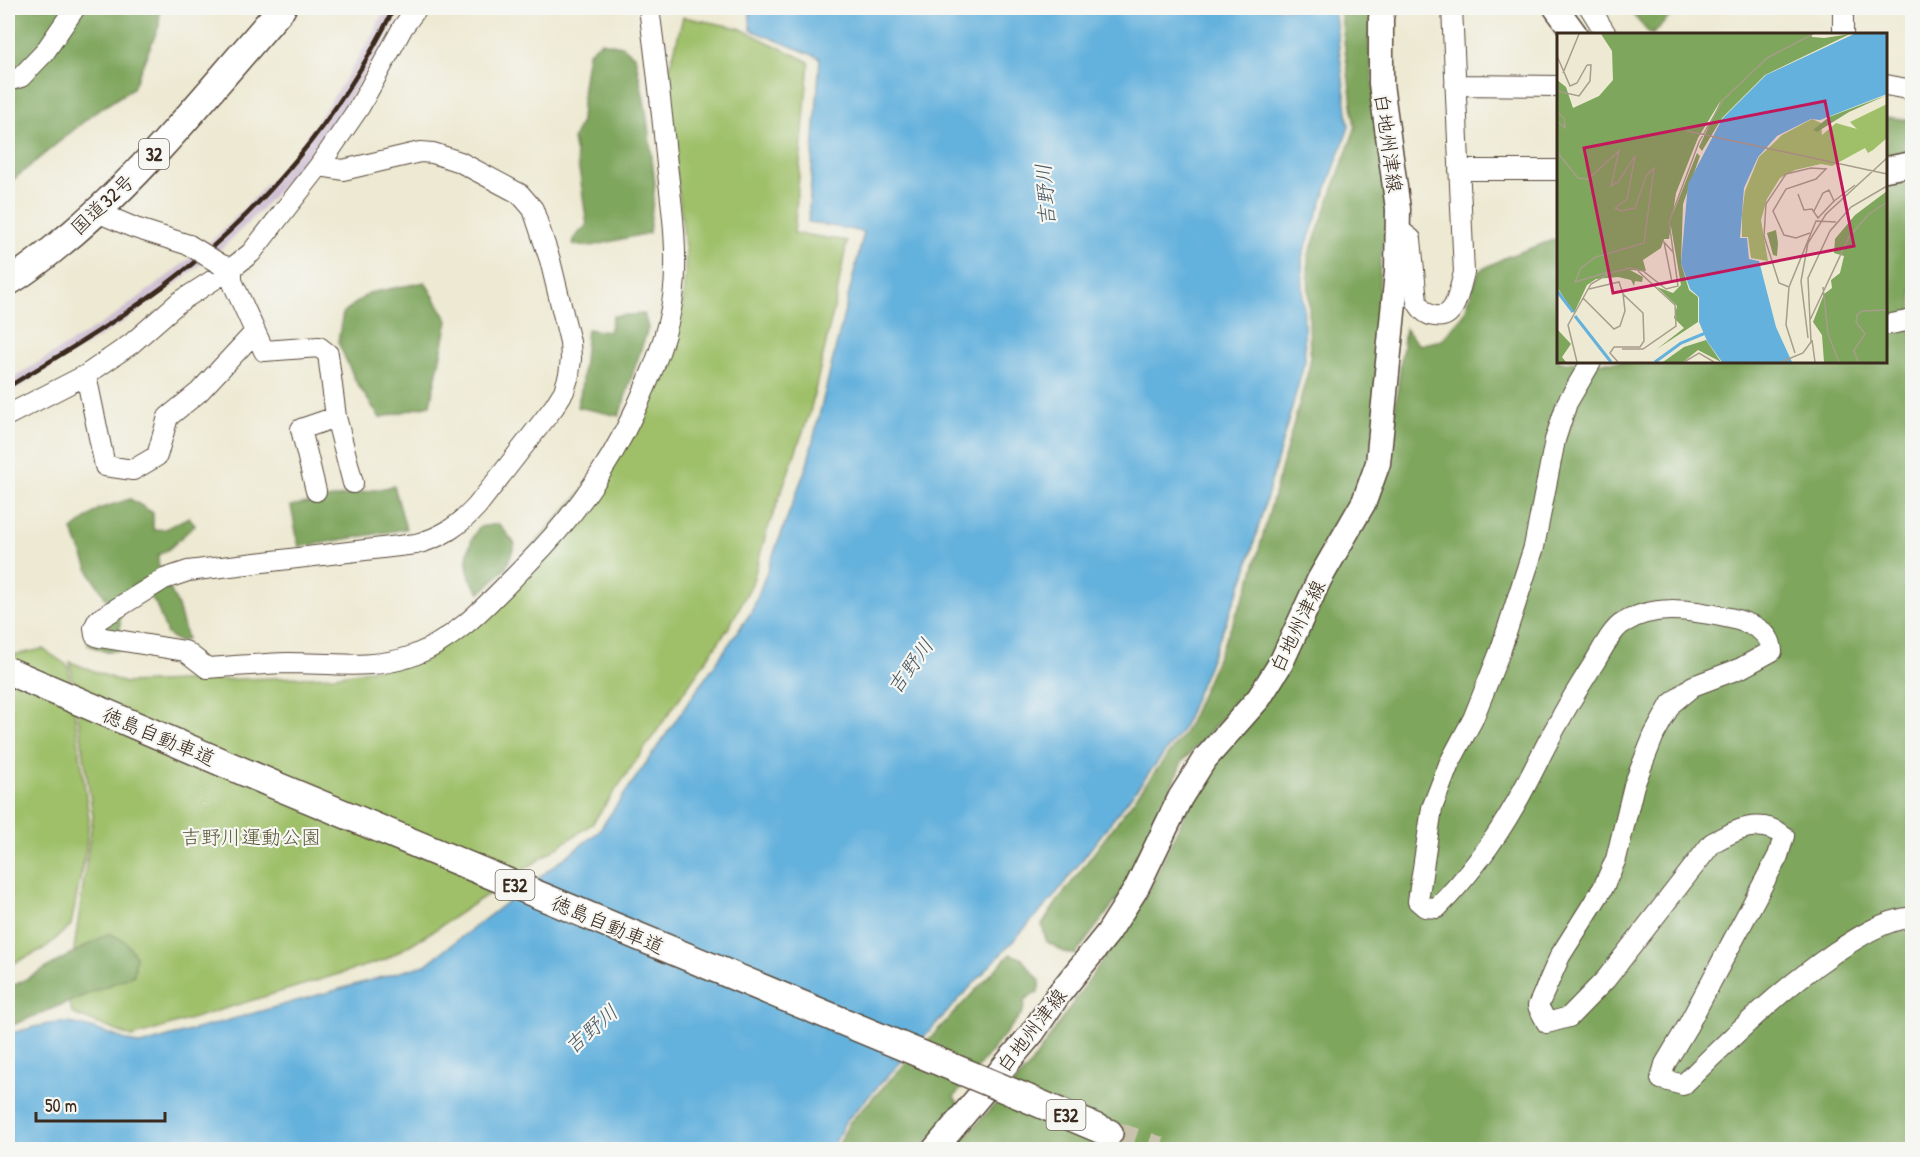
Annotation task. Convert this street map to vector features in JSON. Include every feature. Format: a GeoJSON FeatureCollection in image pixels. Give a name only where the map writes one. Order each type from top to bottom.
{"type":"FeatureCollection","features":[{"type":"Feature","properties":{"kind":"highway","name":"国道32号"},"geometry":{"type":"LineString","coordinates":[[8,282],[49,253],[97,212],[157,151],[282,8]]}},
{"type":"Feature","properties":{"kind":"highway","name":"徳島自動車道"},"geometry":{"type":"LineString","coordinates":[[8,671],[1109,1133]]}},
{"type":"Feature","properties":{"kind":"main road","name":"白地州津線"},"geometry":{"type":"LineString","coordinates":[[934,1149],[1033,1032],[1058,995],[1108,933],[1136,889],[1180,798],[1204,760],[1258,698],[1281,663],[1318,580],[1364,502],[1378,463],[1396,272],[1398,209],[1381,84],[1383,8]]}},
{"type":"Feature","properties":{"kind":"main road"},"geometry":{"type":"LineString","coordinates":[[1556,8],[1574,33]]}},
{"type":"Feature","properties":{"kind":"main road"},"geometry":{"type":"LineString","coordinates":[[1887,169],[1912,164]]}},
{"type":"Feature","properties":{"kind":"street"},"geometry":{"type":"LineString","coordinates":[[8,81],[21,77],[44,53],[75,8]]}},
{"type":"Feature","properties":{"kind":"street"},"geometry":{"type":"LineString","coordinates":[[8,415],[86,375],[131,344],[178,302],[226,266],[251,253],[319,166],[360,106],[417,8]]}},
{"type":"Feature","properties":{"kind":"street"},"geometry":{"type":"LineString","coordinates":[[319,166],[342,170],[420,152],[433,153],[460,162],[520,194],[533,209],[547,250],[570,342],[571,359],[564,392],[477,506],[464,520],[443,534],[416,544],[188,571],[154,584],[98,620],[94,628],[95,635],[99,637],[185,651],[207,668],[287,663],[378,663],[404,659],[434,646],[470,621],[558,530],[584,499],[611,459],[635,412],[663,345],[671,310],[675,271],[672,213],[657,61],[649,8]]}},
{"type":"Feature","properties":{"kind":"street"},"geometry":{"type":"LineString","coordinates":[[1397,228],[1411,239],[1417,302],[1422,310],[1431,316],[1441,317],[1448,314],[1454,307],[1464,273],[1452,8]]}},
{"type":"Feature","properties":{"kind":"street"},"geometry":{"type":"LineString","coordinates":[[1590,8],[1605,33]]}},
{"type":"Feature","properties":{"kind":"street"},"geometry":{"type":"LineString","coordinates":[[1843,8],[1843,33]]}},
{"type":"Feature","properties":{"kind":"street"},"geometry":{"type":"LineString","coordinates":[[1455,85],[1557,86]]}},
{"type":"Feature","properties":{"kind":"street"},"geometry":{"type":"LineString","coordinates":[[1887,85],[1912,90]]}},
{"type":"Feature","properties":{"kind":"street"},"geometry":{"type":"LineString","coordinates":[[1887,169],[1912,171]]}},
{"type":"Feature","properties":{"kind":"street"},"geometry":{"type":"LineString","coordinates":[[1459,170],[1557,170]]}},
{"type":"Feature","properties":{"kind":"street"},"geometry":{"type":"LineString","coordinates":[[97,212],[135,228],[189,245],[226,266],[264,351],[319,347],[328,354],[336,417],[353,483]]}},
{"type":"Feature","properties":{"kind":"street"},"geometry":{"type":"LineString","coordinates":[[1887,325],[1912,320]]}},
{"type":"Feature","properties":{"kind":"street"},"geometry":{"type":"LineString","coordinates":[[86,375],[105,466],[133,470],[157,456],[168,417],[199,392],[255,332]]}},
{"type":"Feature","properties":{"kind":"street"},"geometry":{"type":"LineString","coordinates":[[1590,363],[1567,402],[1555,440],[1534,547],[1501,649],[1473,719],[1449,764],[1432,808],[1418,901],[1425,907],[1437,908],[1456,889],[1487,847],[1516,803],[1560,718],[1606,643],[1621,623],[1648,612],[1685,609],[1734,619],[1764,631],[1772,643],[1772,651],[1741,668],[1693,687],[1671,704],[1654,735],[1634,785],[1616,859],[1603,888],[1560,956],[1538,1006],[1547,1023],[1569,1017],[1606,978],[1712,843],[1749,826],[1775,829],[1784,836],[1778,856],[1665,1064],[1661,1080],[1683,1086],[1760,1010],[1803,974],[1867,931],[1894,920],[1912,917]]}},
{"type":"Feature","properties":{"kind":"street"},"geometry":{"type":"LineString","coordinates":[[316,491],[301,429],[336,417]]}},
{"type":"Feature","properties":{"kind":"shaded area"},"geometry":{"type":"Polygon","coordinates":[[[386,8],[401,8],[385,41],[347,102],[307,157],[261,210],[223,247],[168,290],[117,326],[8,394],[8,381],[111,318],[214,239],[297,150],[335,95],[373,34],[386,8]]]}},
{"type":"Feature","properties":{"kind":"green space"},"geometry":{"type":"Polygon","coordinates":[[[8,8],[160,8],[159,26],[133,88],[93,114],[8,184],[8,8]]]}},
{"type":"Feature","properties":{"kind":"green space"},"geometry":{"type":"Polygon","coordinates":[[[1340,8],[1372,8],[1369,46],[1382,153],[1387,224],[1380,263],[1375,430],[1370,465],[1256,685],[1182,762],[1127,886],[1075,955],[1064,952],[1046,941],[1042,925],[1185,732],[1250,582],[1310,364],[1308,257],[1355,129],[1340,8]]]}},
{"type":"Feature","properties":{"kind":"green space"},"geometry":{"type":"Polygon","coordinates":[[[1627,8],[1678,8],[1654,33],[1649,33],[1627,8]]]}},
{"type":"Feature","properties":{"kind":"green space","name":"吉野川運動公園"},"geometry":{"type":"Polygon","coordinates":[[[683,17],[739,28],[809,62],[794,233],[847,241],[810,412],[766,534],[752,584],[729,627],[592,824],[436,929],[385,960],[132,1037],[73,1014],[67,999],[93,816],[70,662],[125,683],[335,676],[381,668],[434,653],[626,444],[674,344],[683,300],[686,256],[666,83],[683,17]]]}},
{"type":"Feature","properties":{"kind":"green space"},"geometry":{"type":"Polygon","coordinates":[[[601,42],[622,46],[635,56],[646,110],[655,184],[649,233],[591,246],[573,245],[574,238],[587,225],[573,139],[581,121],[588,53],[601,42]]]}},
{"type":"Feature","properties":{"kind":"green space"},"geometry":{"type":"Polygon","coordinates":[[[1887,117],[1912,121],[1912,1149],[953,1150],[1029,1067],[1145,898],[1205,771],[1333,574],[1388,467],[1405,329],[1419,345],[1442,340],[1464,314],[1479,271],[1504,258],[1557,238],[1557,363],[1887,363],[1887,117]]]}},
{"type":"Feature","properties":{"kind":"green space"},"geometry":{"type":"Polygon","coordinates":[[[425,282],[448,321],[430,405],[380,418],[356,382],[338,342],[343,313],[369,293],[425,282]]]}},
{"type":"Feature","properties":{"kind":"green space"},"geometry":{"type":"Polygon","coordinates":[[[644,314],[648,328],[619,416],[577,407],[581,391],[587,329],[609,332],[613,316],[644,314]]]}},
{"type":"Feature","properties":{"kind":"green space"},"geometry":{"type":"Polygon","coordinates":[[[394,486],[406,529],[299,547],[291,506],[394,486]]]}},
{"type":"Feature","properties":{"kind":"green space"},"geometry":{"type":"Polygon","coordinates":[[[130,499],[153,513],[153,530],[165,529],[189,517],[195,525],[169,549],[158,555],[158,563],[178,606],[187,639],[179,642],[167,634],[156,604],[138,583],[120,614],[120,650],[107,652],[88,645],[89,614],[108,602],[90,573],[72,530],[99,509],[130,499]]]}},
{"type":"Feature","properties":{"kind":"green space"},"geometry":{"type":"Polygon","coordinates":[[[499,524],[515,544],[506,568],[480,593],[467,569],[470,544],[479,527],[499,524]]]}},
{"type":"Feature","properties":{"kind":"green space"},"geometry":{"type":"Polygon","coordinates":[[[43,649],[68,666],[89,818],[86,849],[71,925],[45,948],[8,966],[8,656],[43,649]]]}},
{"type":"Feature","properties":{"kind":"green space"},"geometry":{"type":"Polygon","coordinates":[[[109,933],[125,941],[136,956],[134,975],[8,1027],[8,986],[17,984],[109,933]]]}},
{"type":"Feature","properties":{"kind":"green space"},"geometry":{"type":"Polygon","coordinates":[[[1010,954],[1021,958],[1040,981],[1038,992],[1025,999],[1023,1012],[954,1097],[959,1104],[921,1149],[836,1150],[849,1123],[1010,954]]]}},
{"type":"Feature","properties":{"kind":"water","name":"吉野川"},"geometry":{"type":"Polygon","coordinates":[[[749,8],[1334,8],[1349,127],[1302,257],[1305,361],[1245,575],[1182,730],[1052,899],[845,1122],[832,1149],[8,1149],[8,1034],[45,1025],[68,1023],[95,1029],[140,1045],[425,965],[598,832],[752,611],[807,465],[864,232],[808,222],[820,58],[751,30],[749,8]]]}},
{"type":"Feature","properties":{"kind":"tunnel"},"geometry":{"type":"LineString","coordinates":[[1109,1133],[1160,1150]]}},
{"type":"Feature","properties":{"kind":"railway"},"geometry":{"type":"LineString","coordinates":[[8,387],[145,300],[200,258],[233,227],[296,160],[324,124],[373,48],[394,8]]}}]}
